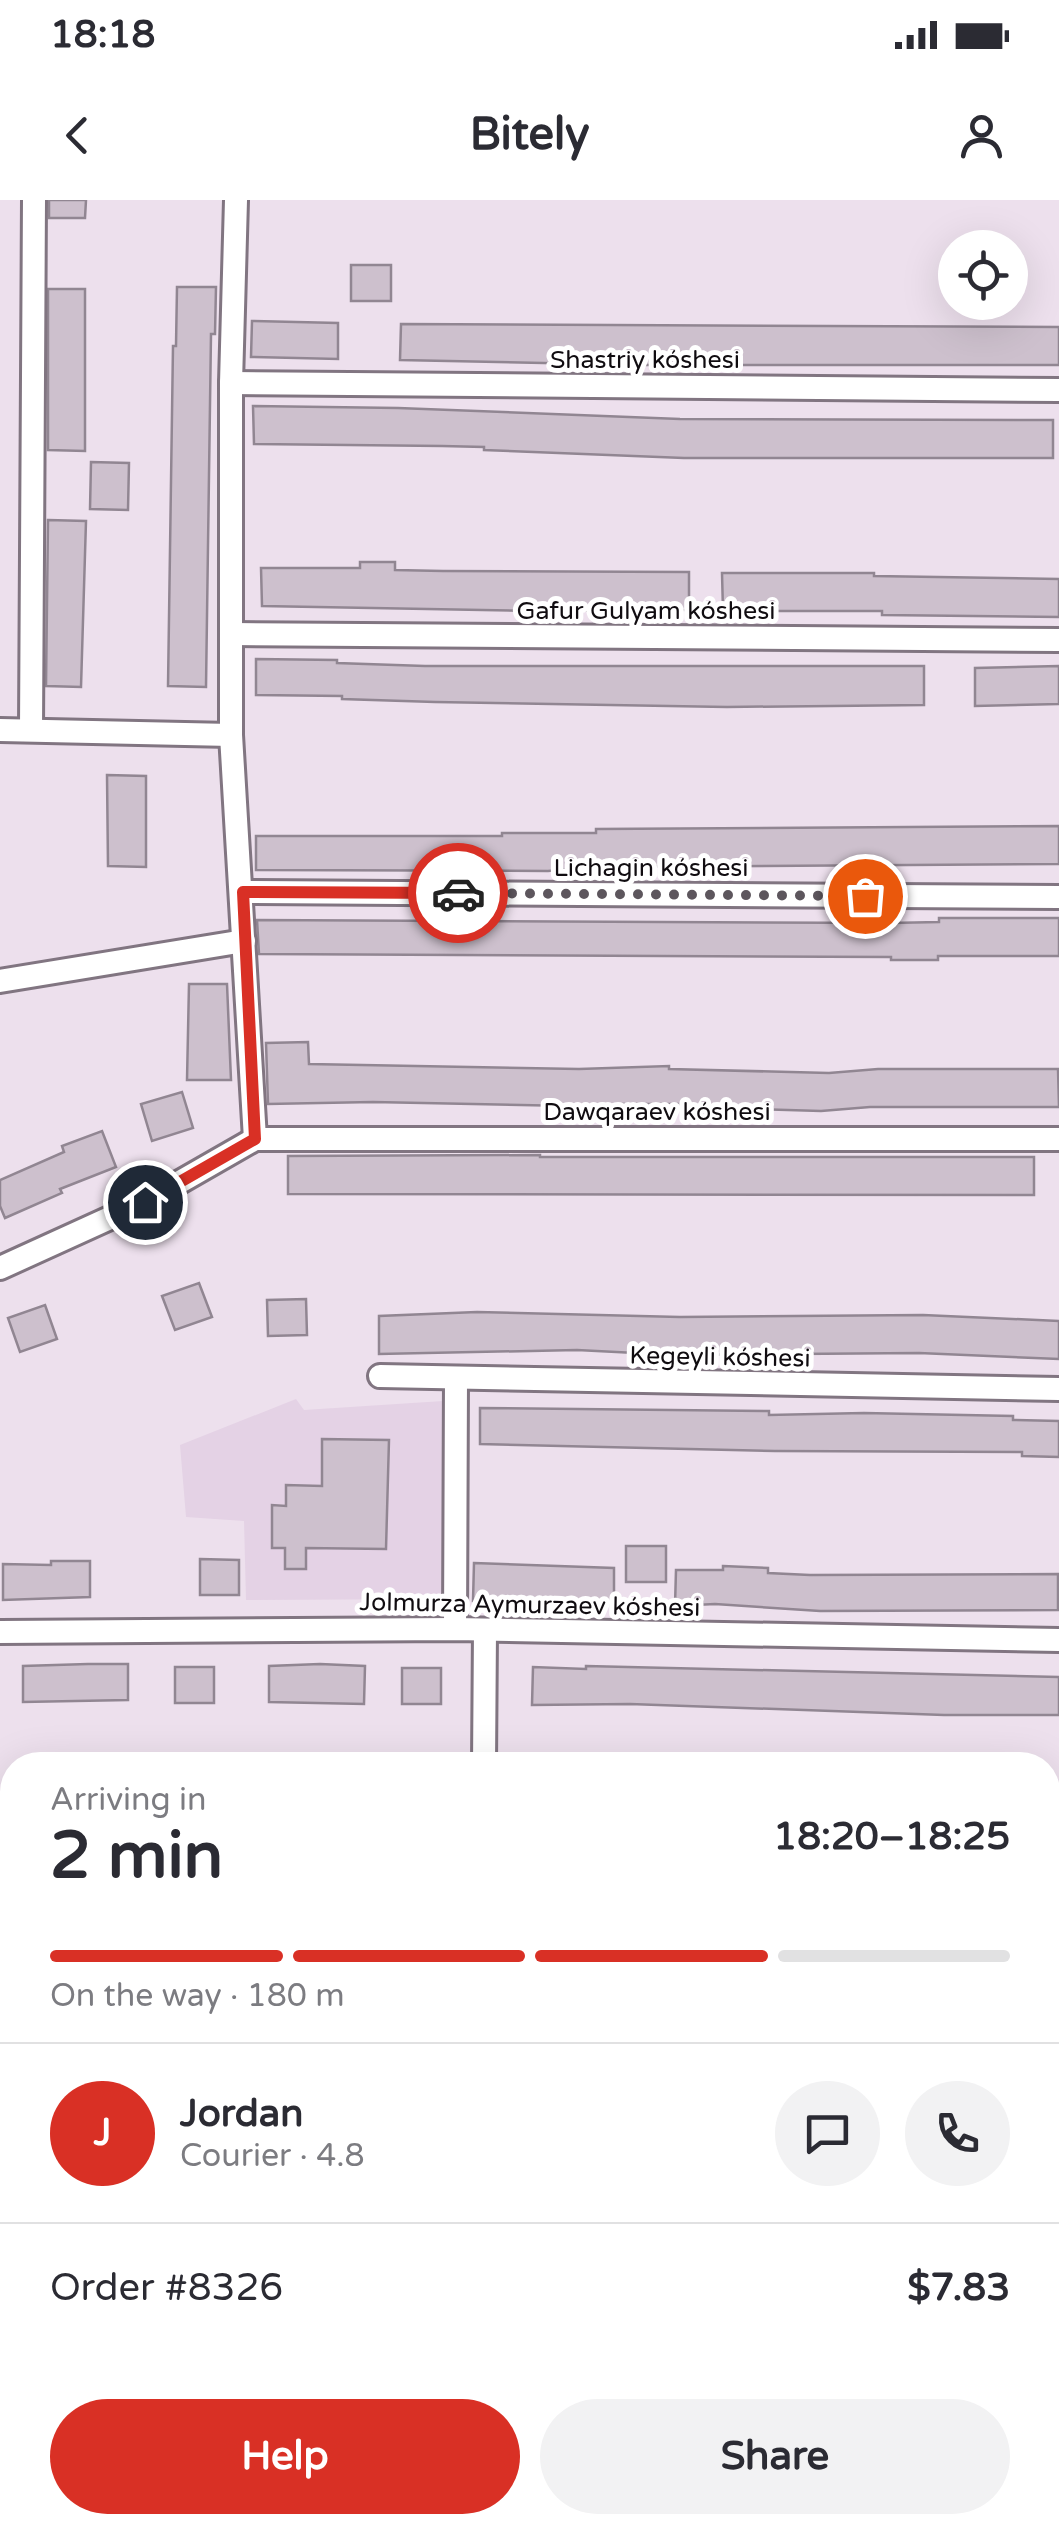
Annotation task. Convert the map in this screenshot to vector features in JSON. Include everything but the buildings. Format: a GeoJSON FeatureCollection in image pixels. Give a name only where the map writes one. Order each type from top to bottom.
{"type":"FeatureCollection","features":[{"type":"Feature","properties":{"kind":"street"},"geometry":{"type":"LineString","coordinates":[[31,730],[34,200]]}},
{"type":"Feature","properties":{"kind":"street"},"geometry":{"type":"LineString","coordinates":[[0,1268],[145,1202],[255,1139],[231,735],[231,383],[236,200]]}},
{"type":"Feature","properties":{"kind":"street","name":"Shastriy kóshesi"},"geometry":{"type":"LineString","coordinates":[[231,383],[1059,390]]}},
{"type":"Feature","properties":{"kind":"street","name":"Gafur Gulyam kóshesi"},"geometry":{"type":"LineString","coordinates":[[233,634],[1059,640]]}},
{"type":"Feature","properties":{"kind":"street"},"geometry":{"type":"LineString","coordinates":[[0,730],[231,735]]}},
{"type":"Feature","properties":{"kind":"street","name":"Lichagin kóshesi"},"geometry":{"type":"LineString","coordinates":[[243,892],[1059,897]]}},
{"type":"Feature","properties":{"kind":"street"},"geometry":{"type":"LineString","coordinates":[[0,981],[244,941]]}},
{"type":"Feature","properties":{"kind":"street","name":"Dawqaraev kóshesi"},"geometry":{"type":"LineString","coordinates":[[255,1139],[1059,1139]]}},
{"type":"Feature","properties":{"kind":"street","name":"Kegeyli kóshesi"},"geometry":{"type":"LineString","coordinates":[[380,1376],[1059,1389]]}},
{"type":"Feature","properties":{"kind":"street"},"geometry":{"type":"LineString","coordinates":[[455,1629],[456,1379]]}},
{"type":"Feature","properties":{"kind":"street","name":"Jolmurza Aymurzaev kóshesi"},"geometry":{"type":"LineString","coordinates":[[0,1632],[455,1629],[1059,1640]]}},
{"type":"Feature","properties":{"kind":"street"},"geometry":{"type":"LineString","coordinates":[[484,1752],[485,1630]]}},
{"type":"Feature","properties":{"kind":"shaded area"},"geometry":{"type":"Polygon","coordinates":[[[296,1399],[304,1410],[443,1401],[443,1599],[246,1600],[244,1521],[186,1517],[180,1445],[296,1399]]]}},
{"type":"Feature","properties":{"kind":"way so far"},"geometry":{"type":"LineString","coordinates":[[458,893],[865,896]]}},
{"type":"Feature","properties":{"kind":"route"},"geometry":{"type":"LineString","coordinates":[[145,1202],[255,1139],[243,892],[458,893]]}}]}
